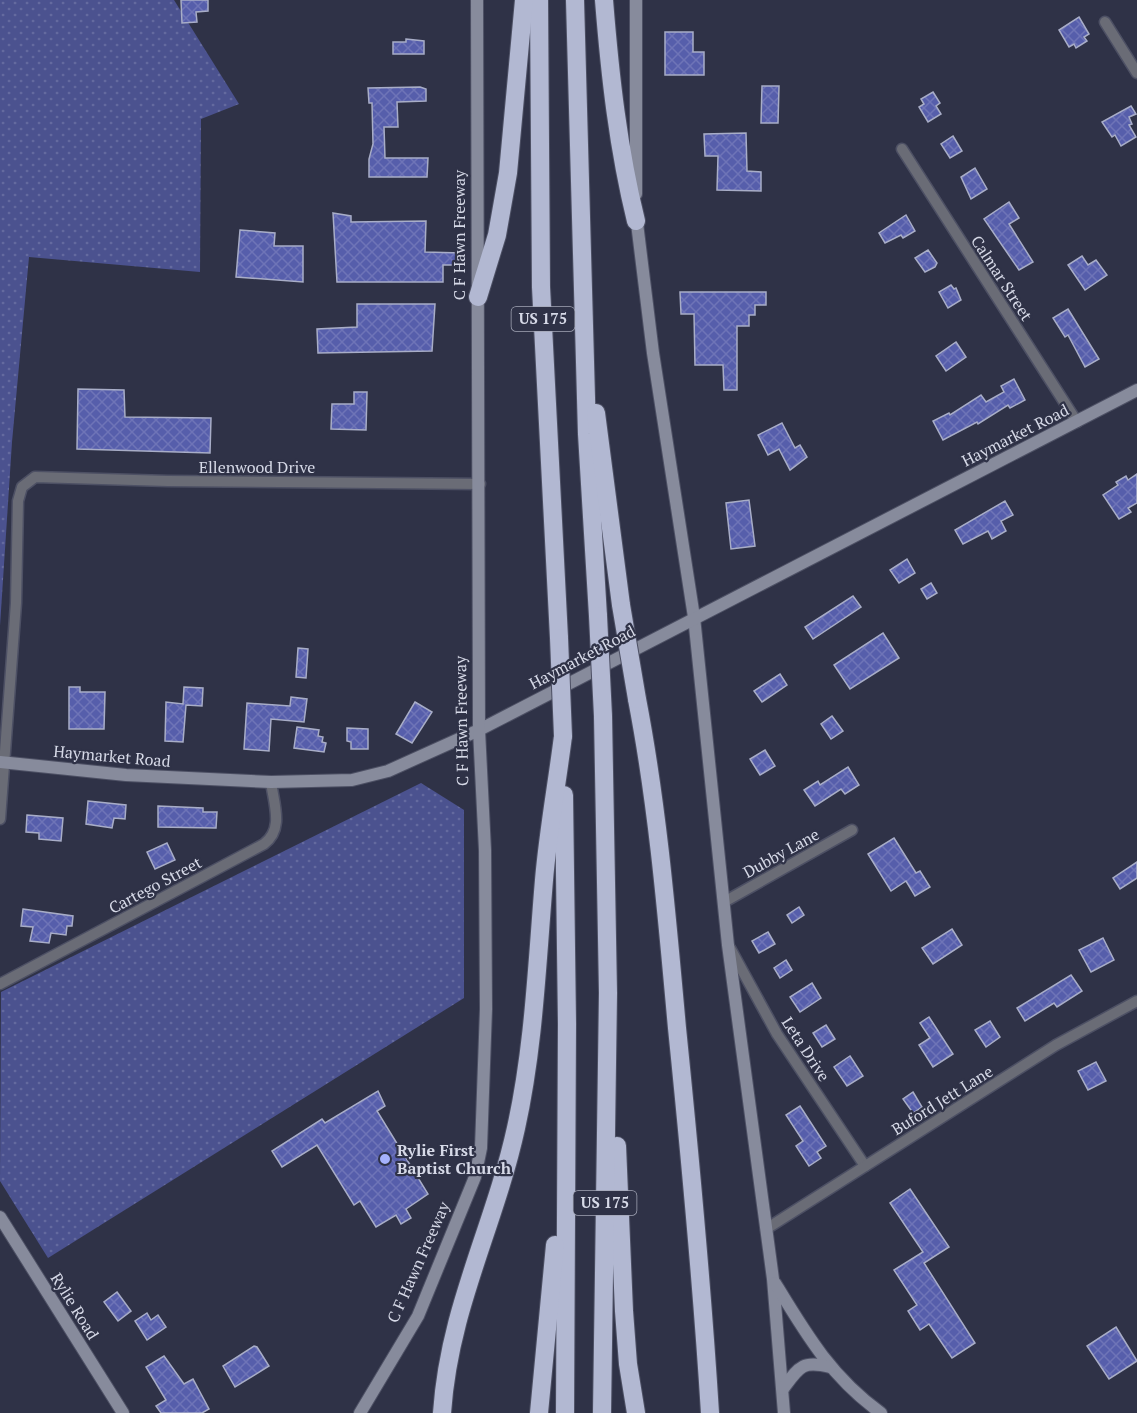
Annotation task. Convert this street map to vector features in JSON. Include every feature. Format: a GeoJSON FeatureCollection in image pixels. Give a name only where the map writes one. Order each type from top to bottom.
{"type":"FeatureCollection","features":[{"type":"Feature","properties":{"kind":"highway"},"geometry":{"type":"LineString","coordinates":[[478,297],[497,235],[508,173],[524,0]]}},
{"type":"Feature","properties":{"kind":"highway","name":"US 175"},"geometry":{"type":"LineString","coordinates":[[539,0],[541,287],[563,736],[567,1012],[565,1413]]}},
{"type":"Feature","properties":{"kind":"highway","name":"US 175"},"geometry":{"type":"LineString","coordinates":[[575,0],[587,434],[603,716],[608,993],[602,1413]]}},
{"type":"Feature","properties":{"kind":"highway"},"geometry":{"type":"LineString","coordinates":[[604,0],[616,130],[636,221]]}},
{"type":"Feature","properties":{"kind":"highway"},"geometry":{"type":"LineString","coordinates":[[586,354],[600,434],[610,538],[658,826],[702,1282],[710,1413]]}},
{"type":"Feature","properties":{"kind":"highway"},"geometry":{"type":"LineString","coordinates":[[442,1413],[445,1376],[454,1327],[512,1141],[525,1080],[544,877],[563,736]]}},
{"type":"Feature","properties":{"kind":"highway"},"geometry":{"type":"LineString","coordinates":[[608,993],[624,1311],[628,1364],[636,1413]]}},
{"type":"Feature","properties":{"kind":"highway"},"geometry":{"type":"LineString","coordinates":[[539,1413],[565,1140]]}},
{"type":"Feature","properties":{"kind":"main road","name":"C F Hawn Freeway"},"geometry":{"type":"LineString","coordinates":[[360,1413],[418,1316],[475,1178],[481,1148],[486,1009],[485,850],[479,730],[477,0]]}},
{"type":"Feature","properties":{"kind":"main road"},"geometry":{"type":"LineString","coordinates":[[636,0],[636,221],[653,353],[694,617],[728,945],[772,1279],[784,1413]]}},
{"type":"Feature","properties":{"kind":"main road","name":"Haymarket Road"},"geometry":{"type":"LineString","coordinates":[[3,762],[126,775],[271,782],[352,780],[388,771],[479,730],[1137,390]]}},
{"type":"Feature","properties":{"kind":"main road","name":"Rylie Road"},"geometry":{"type":"LineString","coordinates":[[0,1217],[123,1413]]}},
{"type":"Feature","properties":{"kind":"main road"},"geometry":{"type":"LineString","coordinates":[[772,1279],[810,1340],[830,1367],[841,1380],[881,1413]]}},
{"type":"Feature","properties":{"kind":"main road"},"geometry":{"type":"LineString","coordinates":[[783,1389],[798,1367],[812,1362],[830,1367]]}},
{"type":"Feature","properties":{"kind":"street"},"geometry":{"type":"LineString","coordinates":[[1105,22],[1137,73]]}},
{"type":"Feature","properties":{"kind":"street","name":"Calmar Street"},"geometry":{"type":"LineString","coordinates":[[902,149],[1077,422]]}},
{"type":"Feature","properties":{"kind":"street","name":"Ellenwood Drive"},"geometry":{"type":"LineString","coordinates":[[3,762],[16,603],[18,501],[22,486],[35,477],[168,481],[480,484]]}},
{"type":"Feature","properties":{"kind":"street"},"geometry":{"type":"LineString","coordinates":[[0,819],[3,762]]}},
{"type":"Feature","properties":{"kind":"street","name":"Cartego Street"},"geometry":{"type":"LineString","coordinates":[[0,984],[274,837],[277,826],[271,782]]}},
{"type":"Feature","properties":{"kind":"street","name":"Dubby Lane"},"geometry":{"type":"LineString","coordinates":[[724,902],[852,830]]}},
{"type":"Feature","properties":{"kind":"street","name":"Leta Drive"},"geometry":{"type":"LineString","coordinates":[[728,945],[777,1034],[865,1166]]}},
{"type":"Feature","properties":{"kind":"street","name":"Buford Jett Lane"},"geometry":{"type":"LineString","coordinates":[[766,1228],[1056,1045],[1137,1001]]}},
{"type":"Feature","properties":{"kind":"shaded area"},"geometry":{"type":"Polygon","coordinates":[[[0,0],[174,0],[239,104],[201,119],[200,272],[29,257],[12,442],[0,626],[0,0]]]}},
{"type":"Feature","properties":{"kind":"shaded area"},"geometry":{"type":"Polygon","coordinates":[[[421,783],[464,810],[464,998],[48,1258],[0,1181],[1,992],[421,783]]]}},
{"type":"Feature","properties":{"kind":"building"},"geometry":{"type":"Polygon","coordinates":[[[181,0],[208,0],[208,11],[196,12],[197,22],[182,23],[181,0]]]}},
{"type":"Feature","properties":{"kind":"building"},"geometry":{"type":"Polygon","coordinates":[[[1079,17],[1089,34],[1084,37],[1087,41],[1076,48],[1074,44],[1069,47],[1059,30],[1079,17]]]}},
{"type":"Feature","properties":{"kind":"building"},"geometry":{"type":"Polygon","coordinates":[[[665,32],[693,32],[693,52],[704,52],[704,75],[665,75],[665,32]]]}},
{"type":"Feature","properties":{"kind":"building"},"geometry":{"type":"Polygon","coordinates":[[[406,39],[424,41],[424,54],[393,54],[393,42],[406,42],[406,39]]]}},
{"type":"Feature","properties":{"kind":"building"},"geometry":{"type":"Polygon","coordinates":[[[762,86],[779,86],[778,123],[761,123],[762,86]]]}},
{"type":"Feature","properties":{"kind":"building"},"geometry":{"type":"Polygon","coordinates":[[[420,87],[426,89],[426,101],[397,102],[398,127],[384,127],[385,158],[428,158],[427,177],[369,177],[369,159],[373,144],[372,103],[369,103],[368,88],[420,87]]]}},
{"type":"Feature","properties":{"kind":"building"},"geometry":{"type":"Polygon","coordinates":[[[933,92],[940,103],[936,106],[941,114],[928,122],[919,107],[924,104],[921,99],[933,92]]]}},
{"type":"Feature","properties":{"kind":"building"},"geometry":{"type":"Polygon","coordinates":[[[1131,106],[1136,114],[1129,117],[1132,124],[1129,125],[1136,137],[1121,146],[1115,135],[1112,137],[1102,122],[1131,106]]]}},
{"type":"Feature","properties":{"kind":"building"},"geometry":{"type":"Polygon","coordinates":[[[746,133],[747,171],[761,172],[761,191],[717,190],[718,156],[705,156],[704,134],[746,133]]]}},
{"type":"Feature","properties":{"kind":"building"},"geometry":{"type":"Polygon","coordinates":[[[953,136],[962,151],[950,158],[941,144],[953,136]]]}},
{"type":"Feature","properties":{"kind":"building"},"geometry":{"type":"Polygon","coordinates":[[[975,168],[987,189],[971,199],[961,177],[975,168]]]}},
{"type":"Feature","properties":{"kind":"building"},"geometry":{"type":"Polygon","coordinates":[[[1009,202],[1019,218],[1009,224],[1033,262],[1019,270],[984,219],[1009,202]]]}},
{"type":"Feature","properties":{"kind":"building"},"geometry":{"type":"Polygon","coordinates":[[[333,213],[351,216],[351,222],[426,221],[425,252],[461,253],[462,265],[443,265],[443,282],[337,282],[333,213]]]}},
{"type":"Feature","properties":{"kind":"building"},"geometry":{"type":"Polygon","coordinates":[[[906,215],[915,231],[903,238],[901,235],[885,243],[879,233],[906,215]]]}},
{"type":"Feature","properties":{"kind":"building"},"geometry":{"type":"Polygon","coordinates":[[[240,230],[275,233],[274,246],[303,246],[303,282],[236,277],[240,230]]]}},
{"type":"Feature","properties":{"kind":"building"},"geometry":{"type":"Polygon","coordinates":[[[928,250],[937,263],[935,267],[925,272],[915,258],[928,250]]]}},
{"type":"Feature","properties":{"kind":"building"},"geometry":{"type":"Polygon","coordinates":[[[1082,256],[1088,265],[1096,260],[1107,275],[1085,290],[1068,265],[1082,256]]]}},
{"type":"Feature","properties":{"kind":"building"},"geometry":{"type":"Polygon","coordinates":[[[951,285],[954,289],[956,288],[961,300],[948,308],[939,292],[951,285]]]}},
{"type":"Feature","properties":{"kind":"building"},"geometry":{"type":"Polygon","coordinates":[[[680,292],[766,292],[766,305],[755,305],[755,315],[749,315],[749,326],[737,326],[737,390],[724,390],[723,365],[695,365],[694,314],[681,314],[680,292]]]}},
{"type":"Feature","properties":{"kind":"building"},"geometry":{"type":"Polygon","coordinates":[[[357,304],[435,304],[432,351],[318,353],[317,329],[357,327],[357,304]]]}},
{"type":"Feature","properties":{"kind":"building"},"geometry":{"type":"Polygon","coordinates":[[[1068,309],[1099,359],[1085,367],[1068,335],[1065,337],[1053,318],[1068,309]]]}},
{"type":"Feature","properties":{"kind":"building"},"geometry":{"type":"Polygon","coordinates":[[[956,342],[966,357],[946,371],[936,356],[956,342]]]}},
{"type":"Feature","properties":{"kind":"building"},"geometry":{"type":"Polygon","coordinates":[[[1014,379],[1025,400],[1010,408],[1008,405],[978,424],[977,422],[943,440],[933,421],[949,413],[950,415],[981,395],[986,402],[1004,392],[1001,386],[1014,379]]]}},
{"type":"Feature","properties":{"kind":"building"},"geometry":{"type":"Polygon","coordinates":[[[78,389],[124,390],[125,417],[211,418],[210,453],[77,449],[78,389]]]}},
{"type":"Feature","properties":{"kind":"building"},"geometry":{"type":"Polygon","coordinates":[[[354,392],[367,392],[366,430],[331,429],[332,404],[354,404],[354,392]]]}},
{"type":"Feature","properties":{"kind":"building"},"geometry":{"type":"Polygon","coordinates":[[[782,423],[795,448],[800,445],[807,457],[790,470],[779,449],[768,455],[758,435],[782,423]]]}},
{"type":"Feature","properties":{"kind":"building"},"geometry":{"type":"Polygon","coordinates":[[[1137,474],[1137,503],[1128,508],[1131,512],[1119,519],[1103,495],[1118,485],[1116,482],[1126,476],[1128,480],[1137,474]]]}},
{"type":"Feature","properties":{"kind":"building"},"geometry":{"type":"Polygon","coordinates":[[[749,500],[755,546],[731,549],[726,503],[749,500]]]}},
{"type":"Feature","properties":{"kind":"building"},"geometry":{"type":"Polygon","coordinates":[[[1005,501],[1013,515],[1001,521],[1006,531],[992,539],[988,531],[963,544],[955,530],[1005,501]]]}},
{"type":"Feature","properties":{"kind":"building"},"geometry":{"type":"Polygon","coordinates":[[[907,559],[915,573],[899,583],[890,570],[907,559]]]}},
{"type":"Feature","properties":{"kind":"building"},"geometry":{"type":"Polygon","coordinates":[[[931,583],[937,593],[927,599],[921,589],[931,583]]]}},
{"type":"Feature","properties":{"kind":"building"},"geometry":{"type":"Polygon","coordinates":[[[853,596],[861,607],[813,639],[805,627],[853,596]]]}},
{"type":"Feature","properties":{"kind":"building"},"geometry":{"type":"Polygon","coordinates":[[[883,633],[899,658],[850,689],[834,665],[883,633]]]}},
{"type":"Feature","properties":{"kind":"building"},"geometry":{"type":"Polygon","coordinates":[[[298,648],[308,649],[306,678],[296,677],[298,648]]]}},
{"type":"Feature","properties":{"kind":"building"},"geometry":{"type":"Polygon","coordinates":[[[780,674],[787,685],[762,702],[754,691],[780,674]]]}},
{"type":"Feature","properties":{"kind":"building"},"geometry":{"type":"Polygon","coordinates":[[[69,687],[80,687],[80,692],[105,692],[104,729],[69,729],[69,687]]]}},
{"type":"Feature","properties":{"kind":"building"},"geometry":{"type":"Polygon","coordinates":[[[184,687],[203,688],[202,706],[186,705],[183,742],[165,741],[166,702],[183,704],[184,687]]]}},
{"type":"Feature","properties":{"kind":"building"},"geometry":{"type":"Polygon","coordinates":[[[291,697],[307,699],[304,722],[271,719],[269,751],[244,749],[247,703],[290,706],[291,697]]]}},
{"type":"Feature","properties":{"kind":"building"},"geometry":{"type":"Polygon","coordinates":[[[415,702],[432,712],[412,743],[396,734],[415,702]]]}},
{"type":"Feature","properties":{"kind":"building"},"geometry":{"type":"Polygon","coordinates":[[[832,716],[843,731],[831,739],[821,724],[832,716]]]}},
{"type":"Feature","properties":{"kind":"building"},"geometry":{"type":"Polygon","coordinates":[[[297,727],[319,730],[318,736],[323,737],[322,742],[326,743],[324,752],[294,748],[297,727]]]}},
{"type":"Feature","properties":{"kind":"building"},"geometry":{"type":"Polygon","coordinates":[[[347,728],[368,729],[368,749],[351,749],[351,742],[347,741],[347,728]]]}},
{"type":"Feature","properties":{"kind":"building"},"geometry":{"type":"Polygon","coordinates":[[[765,750],[775,766],[760,775],[750,759],[765,750]]]}},
{"type":"Feature","properties":{"kind":"building"},"geometry":{"type":"Polygon","coordinates":[[[848,767],[859,785],[845,794],[841,789],[815,806],[804,790],[818,781],[820,785],[848,767]]]}},
{"type":"Feature","properties":{"kind":"building"},"geometry":{"type":"Polygon","coordinates":[[[88,801],[126,805],[125,819],[114,818],[112,828],[86,824],[88,801]]]}},
{"type":"Feature","properties":{"kind":"building"},"geometry":{"type":"Polygon","coordinates":[[[158,806],[203,808],[203,812],[217,812],[216,828],[158,827],[158,806]]]}},
{"type":"Feature","properties":{"kind":"building"},"geometry":{"type":"Polygon","coordinates":[[[27,815],[63,818],[61,841],[39,839],[39,833],[26,832],[27,815]]]}},
{"type":"Feature","properties":{"kind":"building"},"geometry":{"type":"Polygon","coordinates":[[[894,838],[916,873],[920,871],[930,887],[915,896],[906,881],[891,891],[868,854],[894,838]]]}},
{"type":"Feature","properties":{"kind":"building"},"geometry":{"type":"Polygon","coordinates":[[[167,843],[175,860],[155,869],[147,852],[167,843]]]}},
{"type":"Feature","properties":{"kind":"building"},"geometry":{"type":"Polygon","coordinates":[[[1137,862],[1137,878],[1120,889],[1113,878],[1137,862]]]}},
{"type":"Feature","properties":{"kind":"building"},"geometry":{"type":"Polygon","coordinates":[[[799,907],[804,915],[792,923],[787,915],[799,907]]]}},
{"type":"Feature","properties":{"kind":"building"},"geometry":{"type":"Polygon","coordinates":[[[23,909],[73,916],[72,926],[67,926],[66,935],[51,933],[49,943],[30,941],[33,927],[21,926],[23,909]]]}},
{"type":"Feature","properties":{"kind":"building"},"geometry":{"type":"Polygon","coordinates":[[[952,929],[962,945],[933,964],[922,948],[952,929]]]}},
{"type":"Feature","properties":{"kind":"building"},"geometry":{"type":"Polygon","coordinates":[[[768,932],[775,944],[759,953],[752,941],[768,932]]]}},
{"type":"Feature","properties":{"kind":"building"},"geometry":{"type":"Polygon","coordinates":[[[1103,938],[1114,960],[1091,972],[1079,950],[1103,938]]]}},
{"type":"Feature","properties":{"kind":"building"},"geometry":{"type":"Polygon","coordinates":[[[786,960],[792,970],[780,978],[774,968],[786,960]]]}},
{"type":"Feature","properties":{"kind":"building"},"geometry":{"type":"Polygon","coordinates":[[[1071,975],[1082,991],[1057,1007],[1054,1003],[1025,1021],[1017,1008],[1071,975]]]}},
{"type":"Feature","properties":{"kind":"building"},"geometry":{"type":"Polygon","coordinates":[[[812,983],[821,998],[800,1012],[790,997],[812,983]]]}},
{"type":"Feature","properties":{"kind":"building"},"geometry":{"type":"Polygon","coordinates":[[[929,1017],[953,1054],[933,1067],[919,1045],[930,1038],[920,1023],[929,1017]]]}},
{"type":"Feature","properties":{"kind":"building"},"geometry":{"type":"Polygon","coordinates":[[[990,1021],[1000,1037],[986,1047],[975,1030],[990,1021]]]}},
{"type":"Feature","properties":{"kind":"building"},"geometry":{"type":"Polygon","coordinates":[[[826,1025],[835,1039],[822,1047],[813,1033],[826,1025]]]}},
{"type":"Feature","properties":{"kind":"building"},"geometry":{"type":"Polygon","coordinates":[[[850,1056],[863,1076],[847,1086],[834,1067],[850,1056]]]}},
{"type":"Feature","properties":{"kind":"building"},"geometry":{"type":"Polygon","coordinates":[[[1096,1062],[1106,1081],[1088,1090],[1078,1071],[1096,1062]]]}},
{"type":"Feature","properties":{"kind":"building","name":"Rylie First Baptist Church"},"geometry":{"type":"Polygon","coordinates":[[[378,1091],[385,1106],[377,1111],[428,1194],[406,1209],[411,1218],[401,1224],[396,1215],[376,1227],[360,1201],[354,1205],[317,1145],[282,1167],[272,1151],[322,1119],[325,1123],[378,1091]]]}},
{"type":"Feature","properties":{"kind":"building"},"geometry":{"type":"Polygon","coordinates":[[[913,1092],[922,1107],[913,1113],[903,1099],[913,1092]]]}},
{"type":"Feature","properties":{"kind":"building"},"geometry":{"type":"Polygon","coordinates":[[[800,1106],[826,1146],[817,1152],[821,1158],[809,1166],[796,1146],[803,1141],[786,1115],[800,1106]]]}},
{"type":"Feature","properties":{"kind":"building"},"geometry":{"type":"Polygon","coordinates":[[[910,1189],[949,1247],[924,1263],[975,1343],[952,1358],[929,1324],[920,1330],[908,1311],[917,1305],[894,1270],[923,1252],[890,1203],[910,1189]]]}},
{"type":"Feature","properties":{"kind":"building"},"geometry":{"type":"Polygon","coordinates":[[[117,1292],[131,1311],[118,1321],[104,1302],[117,1292]]]}},
{"type":"Feature","properties":{"kind":"building"},"geometry":{"type":"Polygon","coordinates":[[[147,1313],[151,1320],[158,1315],[166,1327],[147,1340],[135,1321],[147,1313]]]}},
{"type":"Feature","properties":{"kind":"building"},"geometry":{"type":"Polygon","coordinates":[[[1116,1327],[1137,1361],[1109,1379],[1087,1346],[1116,1327]]]}},
{"type":"Feature","properties":{"kind":"building"},"geometry":{"type":"Polygon","coordinates":[[[254,1346],[269,1366],[235,1387],[223,1366],[254,1346]]]}},
{"type":"Feature","properties":{"kind":"building"},"geometry":{"type":"Polygon","coordinates":[[[164,1356],[184,1384],[193,1379],[209,1409],[202,1413],[161,1413],[156,1406],[166,1400],[146,1367],[164,1356]]]}},
{"type":"Feature","properties":{"kind":"place","name":"Rylie First Baptist Church"},"geometry":{"type":"Point","coordinates":[385,1159]}}]}
